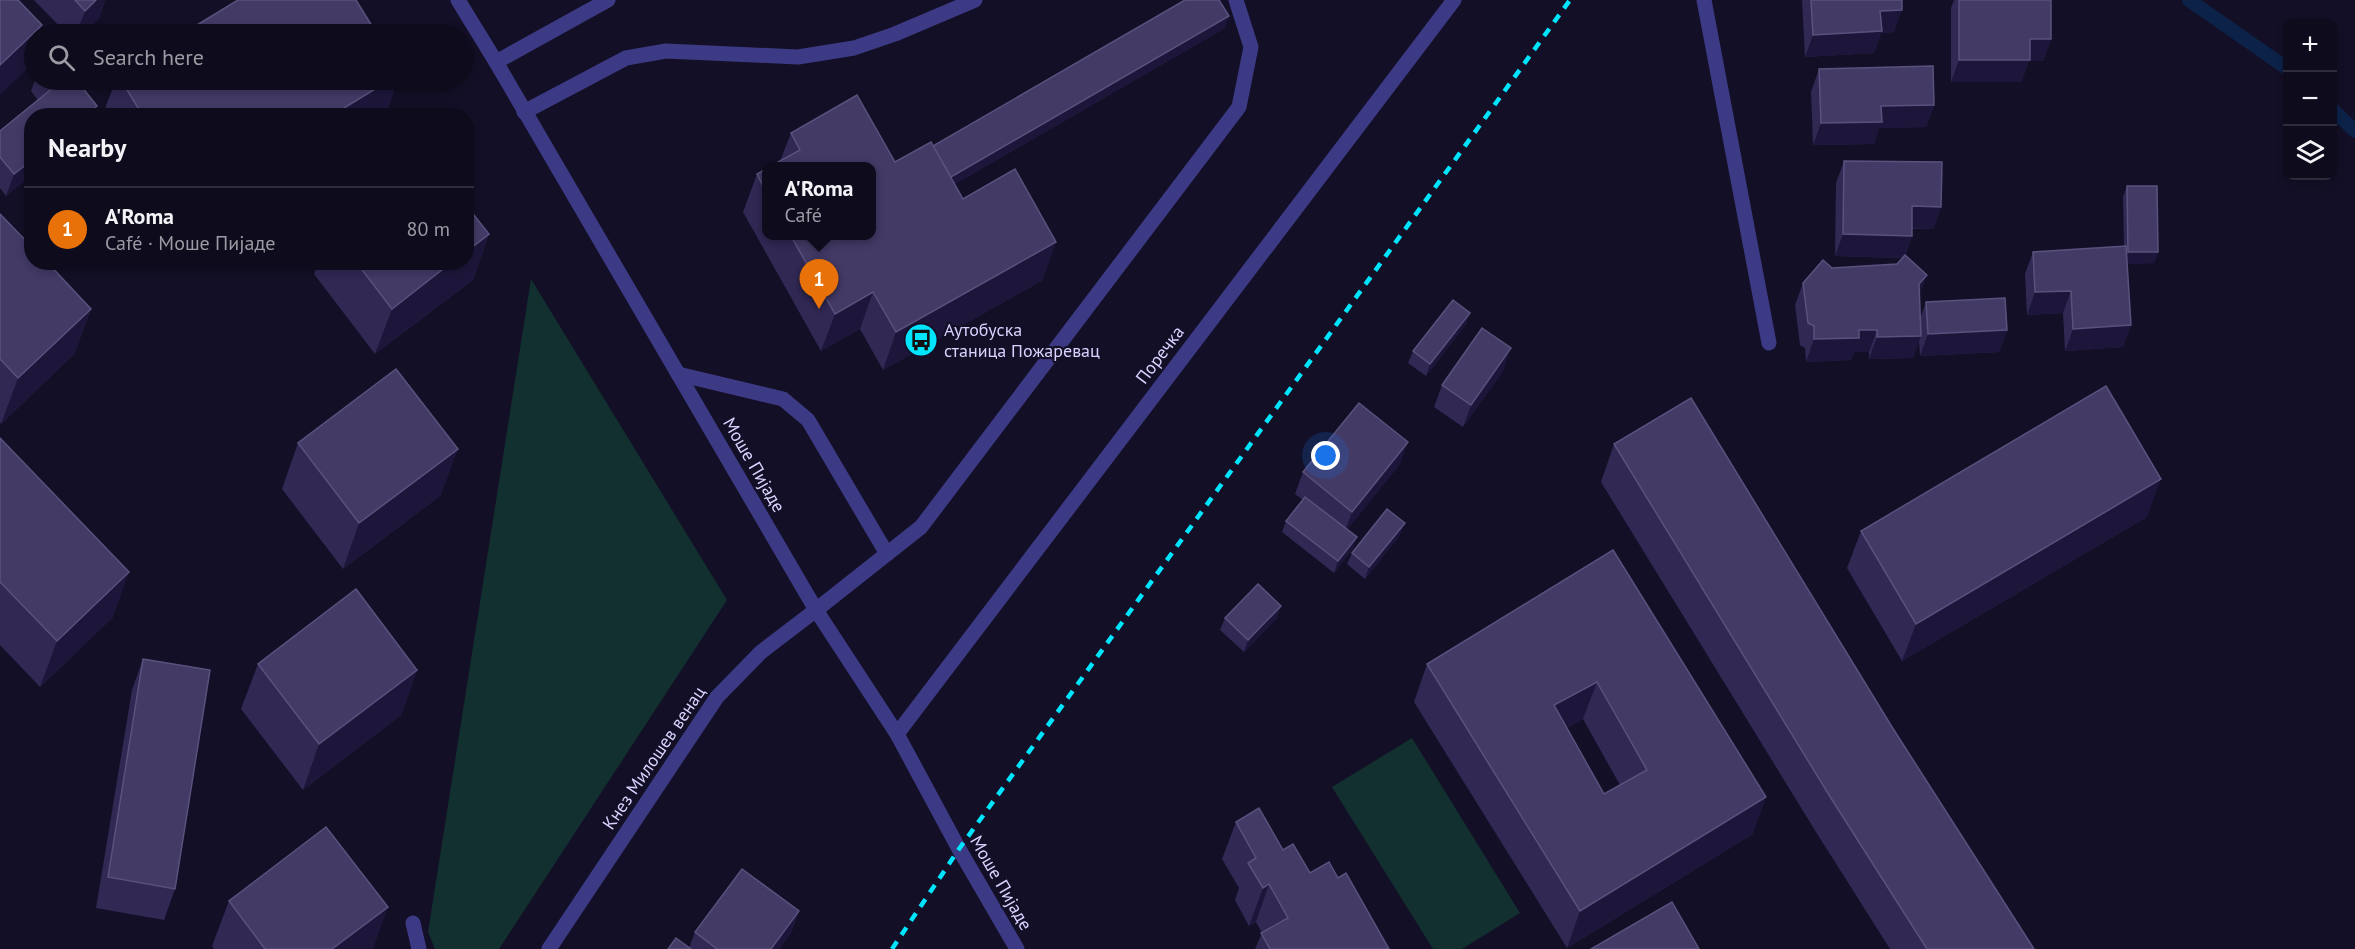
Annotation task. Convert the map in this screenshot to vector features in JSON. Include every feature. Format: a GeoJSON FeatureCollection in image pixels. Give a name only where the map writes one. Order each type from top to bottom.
{"type":"FeatureCollection","features":[{"type":"Feature","properties":{"kind":"street","name":"Моше Пијаде"},"geometry":{"type":"LineString","coordinates":[[458,0],[473,24]]}},
{"type":"Feature","properties":{"kind":"street"},"geometry":{"type":"LineString","coordinates":[[496,62],[608,0]]}},
{"type":"Feature","properties":{"kind":"street"},"geometry":{"type":"LineString","coordinates":[[524,112],[626,58],[666,51],[798,57],[854,48],[895,34],[975,0]]}},
{"type":"Feature","properties":{"kind":"street","name":"Кнез Милошев венац"},"geometry":{"type":"LineString","coordinates":[[549,949],[717,697],[761,652],[921,527],[1239,107],[1251,47],[1236,0]]}},
{"type":"Feature","properties":{"kind":"street","name":"Поречка"},"geometry":{"type":"LineString","coordinates":[[897,734],[1454,0]]}},
{"type":"Feature","properties":{"kind":"street"},"geometry":{"type":"LineString","coordinates":[[1704,0],[1769,343]]}},
{"type":"Feature","properties":{"kind":"street","name":"Моше Пијаде"},"geometry":{"type":"LineString","coordinates":[[474,26],[816,610],[897,734],[958,849],[1017,949]]}},
{"type":"Feature","properties":{"kind":"street"},"geometry":{"type":"LineString","coordinates":[[678,374],[783,399],[808,420],[887,554]]}},
{"type":"Feature","properties":{"kind":"street"},"geometry":{"type":"LineString","coordinates":[[413,923],[419,949]]}},
{"type":"Feature","properties":{"kind":"green space"},"geometry":{"type":"Polygon","coordinates":[[[531,279],[727,600],[499,949],[435,949],[428,932],[531,279]]]}},
{"type":"Feature","properties":{"kind":"green space"},"geometry":{"type":"Polygon","coordinates":[[[1412,738],[1520,913],[1462,949],[1433,949],[1332,787],[1412,738]]]}},
{"type":"Feature","properties":{"kind":"building"},"geometry":{"type":"Polygon","coordinates":[[[0,0],[18,0],[41,24],[24,24],[24,42],[0,65],[0,0]]]}},
{"type":"Feature","properties":{"kind":"building"},"geometry":{"type":"Polygon","coordinates":[[[75,0],[96,0],[85,11],[75,0]]]}},
{"type":"Feature","properties":{"kind":"building"},"geometry":{"type":"Polygon","coordinates":[[[238,0],[356,0],[371,24],[198,24],[238,0]]]}},
{"type":"Feature","properties":{"kind":"building"},"geometry":{"type":"Polygon","coordinates":[[[1185,0],[1219,0],[1229,16],[951,177],[933,146],[1185,0]]]}},
{"type":"Feature","properties":{"kind":"building"},"geometry":{"type":"Polygon","coordinates":[[[1811,0],[1902,0],[1902,10],[1880,11],[1882,31],[1813,35],[1811,0]]]}},
{"type":"Feature","properties":{"kind":"building"},"geometry":{"type":"Polygon","coordinates":[[[1959,0],[2051,0],[2051,39],[2030,39],[2030,60],[1959,60],[1959,0]]]}},
{"type":"Feature","properties":{"kind":"building"},"geometry":{"type":"Polygon","coordinates":[[[1933,66],[1934,105],[1881,106],[1882,122],[1821,123],[1819,69],[1933,66]]]}},
{"type":"Feature","properties":{"kind":"building"},"geometry":{"type":"Polygon","coordinates":[[[50,90],[84,90],[97,106],[95,108],[28,108],[50,90]]]}},
{"type":"Feature","properties":{"kind":"building"},"geometry":{"type":"Polygon","coordinates":[[[127,90],[374,90],[344,108],[138,108],[127,90]]]}},
{"type":"Feature","properties":{"kind":"building"},"geometry":{"type":"Polygon","coordinates":[[[857,95],[895,162],[931,142],[963,199],[1015,169],[1056,242],[896,332],[873,292],[835,314],[793,240],[876,240],[876,162],[778,162],[800,150],[791,133],[857,95]]]}},
{"type":"Feature","properties":{"kind":"building"},"geometry":{"type":"Polygon","coordinates":[[[24,111],[24,166],[14,174],[0,157],[0,131],[24,111]]]}},
{"type":"Feature","properties":{"kind":"building"},"geometry":{"type":"Polygon","coordinates":[[[1844,161],[1942,162],[1941,207],[1912,206],[1912,236],[1843,234],[1844,161]]]}},
{"type":"Feature","properties":{"kind":"building"},"geometry":{"type":"Polygon","coordinates":[[[762,171],[762,184],[757,174],[762,171]]]}},
{"type":"Feature","properties":{"kind":"building"},"geometry":{"type":"Polygon","coordinates":[[[2127,186],[2157,186],[2158,252],[2128,252],[2127,186]]]}},
{"type":"Feature","properties":{"kind":"building"},"geometry":{"type":"Polygon","coordinates":[[[0,214],[24,239],[24,270],[54,270],[91,309],[18,378],[0,359],[0,214]]]}},
{"type":"Feature","properties":{"kind":"building"},"geometry":{"type":"Polygon","coordinates":[[[474,215],[489,234],[474,246],[474,215]]]}},
{"type":"Feature","properties":{"kind":"building"},"geometry":{"type":"Polygon","coordinates":[[[2126,246],[2131,325],[2073,329],[2071,291],[2035,292],[2033,252],[2126,246]]]}},
{"type":"Feature","properties":{"kind":"building"},"geometry":{"type":"Polygon","coordinates":[[[1905,255],[1927,275],[1919,284],[1921,336],[1877,337],[1877,330],[1859,330],[1859,338],[1814,339],[1814,326],[1808,323],[1803,283],[1823,260],[1832,268],[1897,264],[1905,255]]]}},
{"type":"Feature","properties":{"kind":"building"},"geometry":{"type":"Polygon","coordinates":[[[362,270],[442,270],[392,309],[362,270]]]}},
{"type":"Feature","properties":{"kind":"building"},"geometry":{"type":"Polygon","coordinates":[[[2005,298],[2007,330],[1928,334],[1926,302],[2005,298]]]}},
{"type":"Feature","properties":{"kind":"building"},"geometry":{"type":"Polygon","coordinates":[[[1453,300],[1470,313],[1430,364],[1413,351],[1453,300]]]}},
{"type":"Feature","properties":{"kind":"building"},"geometry":{"type":"Polygon","coordinates":[[[1482,328],[1511,348],[1471,405],[1442,385],[1482,328]]]}},
{"type":"Feature","properties":{"kind":"building"},"geometry":{"type":"Polygon","coordinates":[[[396,369],[458,449],[359,523],[298,443],[396,369]]]}},
{"type":"Feature","properties":{"kind":"building"},"geometry":{"type":"Polygon","coordinates":[[[2106,386],[2161,479],[1916,624],[1861,531],[2106,386]]]}},
{"type":"Feature","properties":{"kind":"building"},"geometry":{"type":"Polygon","coordinates":[[[1691,398],[1892,727],[2034,949],[1927,949],[1829,795],[1614,444],[1691,398]]]}},
{"type":"Feature","properties":{"kind":"building"},"geometry":{"type":"Polygon","coordinates":[[[1359,403],[1408,442],[1352,512],[1303,472],[1359,403]]]}},
{"type":"Feature","properties":{"kind":"building"},"geometry":{"type":"Polygon","coordinates":[[[0,438],[129,572],[57,641],[0,582],[0,438]]]}},
{"type":"Feature","properties":{"kind":"building"},"geometry":{"type":"Polygon","coordinates":[[[1305,497],[1357,537],[1338,561],[1286,521],[1305,497]]]}},
{"type":"Feature","properties":{"kind":"building"},"geometry":{"type":"Polygon","coordinates":[[[1387,509],[1405,523],[1369,567],[1352,553],[1387,509]]]}},
{"type":"Feature","properties":{"kind":"building"},"geometry":{"type":"Polygon","coordinates":[[[1613,550],[1766,797],[1580,911],[1427,664],[1613,550]],[[1597,682],[1554,705],[1604,794],[1647,770],[1597,682]]]}},
{"type":"Feature","properties":{"kind":"building"},"geometry":{"type":"Polygon","coordinates":[[[1258,584],[1281,606],[1248,640],[1225,618],[1258,584]]]}},
{"type":"Feature","properties":{"kind":"building"},"geometry":{"type":"Polygon","coordinates":[[[356,589],[417,670],[319,744],[258,664],[356,589]]]}},
{"type":"Feature","properties":{"kind":"building"},"geometry":{"type":"Polygon","coordinates":[[[143,659],[210,670],[175,889],[108,877],[143,659]]]}},
{"type":"Feature","properties":{"kind":"building"},"geometry":{"type":"Polygon","coordinates":[[[1259,808],[1283,850],[1293,844],[1310,873],[1329,862],[1338,878],[1346,873],[1389,949],[1270,949],[1261,933],[1288,918],[1269,884],[1263,888],[1248,863],[1256,858],[1236,822],[1259,808]]]}},
{"type":"Feature","properties":{"kind":"building"},"geometry":{"type":"Polygon","coordinates":[[[326,827],[388,907],[332,949],[265,949],[229,901],[326,827]]]}},
{"type":"Feature","properties":{"kind":"building"},"geometry":{"type":"Polygon","coordinates":[[[742,869],[799,911],[771,949],[717,949],[695,932],[742,869]]]}},
{"type":"Feature","properties":{"kind":"building"},"geometry":{"type":"Polygon","coordinates":[[[1672,902],[1699,949],[1591,949],[1672,902]]]}},
{"type":"Feature","properties":{"kind":"building"},"geometry":{"type":"Polygon","coordinates":[[[676,938],[691,949],[668,949],[676,938]]]}},
{"type":"Feature","properties":{"kind":"waterway"},"geometry":{"type":"LineString","coordinates":[[2189,0],[2283,66]]}},
{"type":"Feature","properties":{"kind":"waterway"},"geometry":{"type":"LineString","coordinates":[[2337,114],[2355,131]]}},
{"type":"Feature","properties":{"kind":"railway"},"geometry":{"type":"LineString","coordinates":[[892,949],[959,849],[1570,0]]}},
{"type":"Feature","properties":{"kind":"place","name":"A'Roma"},"geometry":{"type":"Point","coordinates":[819,309]}},
{"type":"Feature","properties":{"kind":"place","name":"Аутобуска станица Пожаревац"},"geometry":{"type":"Point","coordinates":[921,340]}}]}
